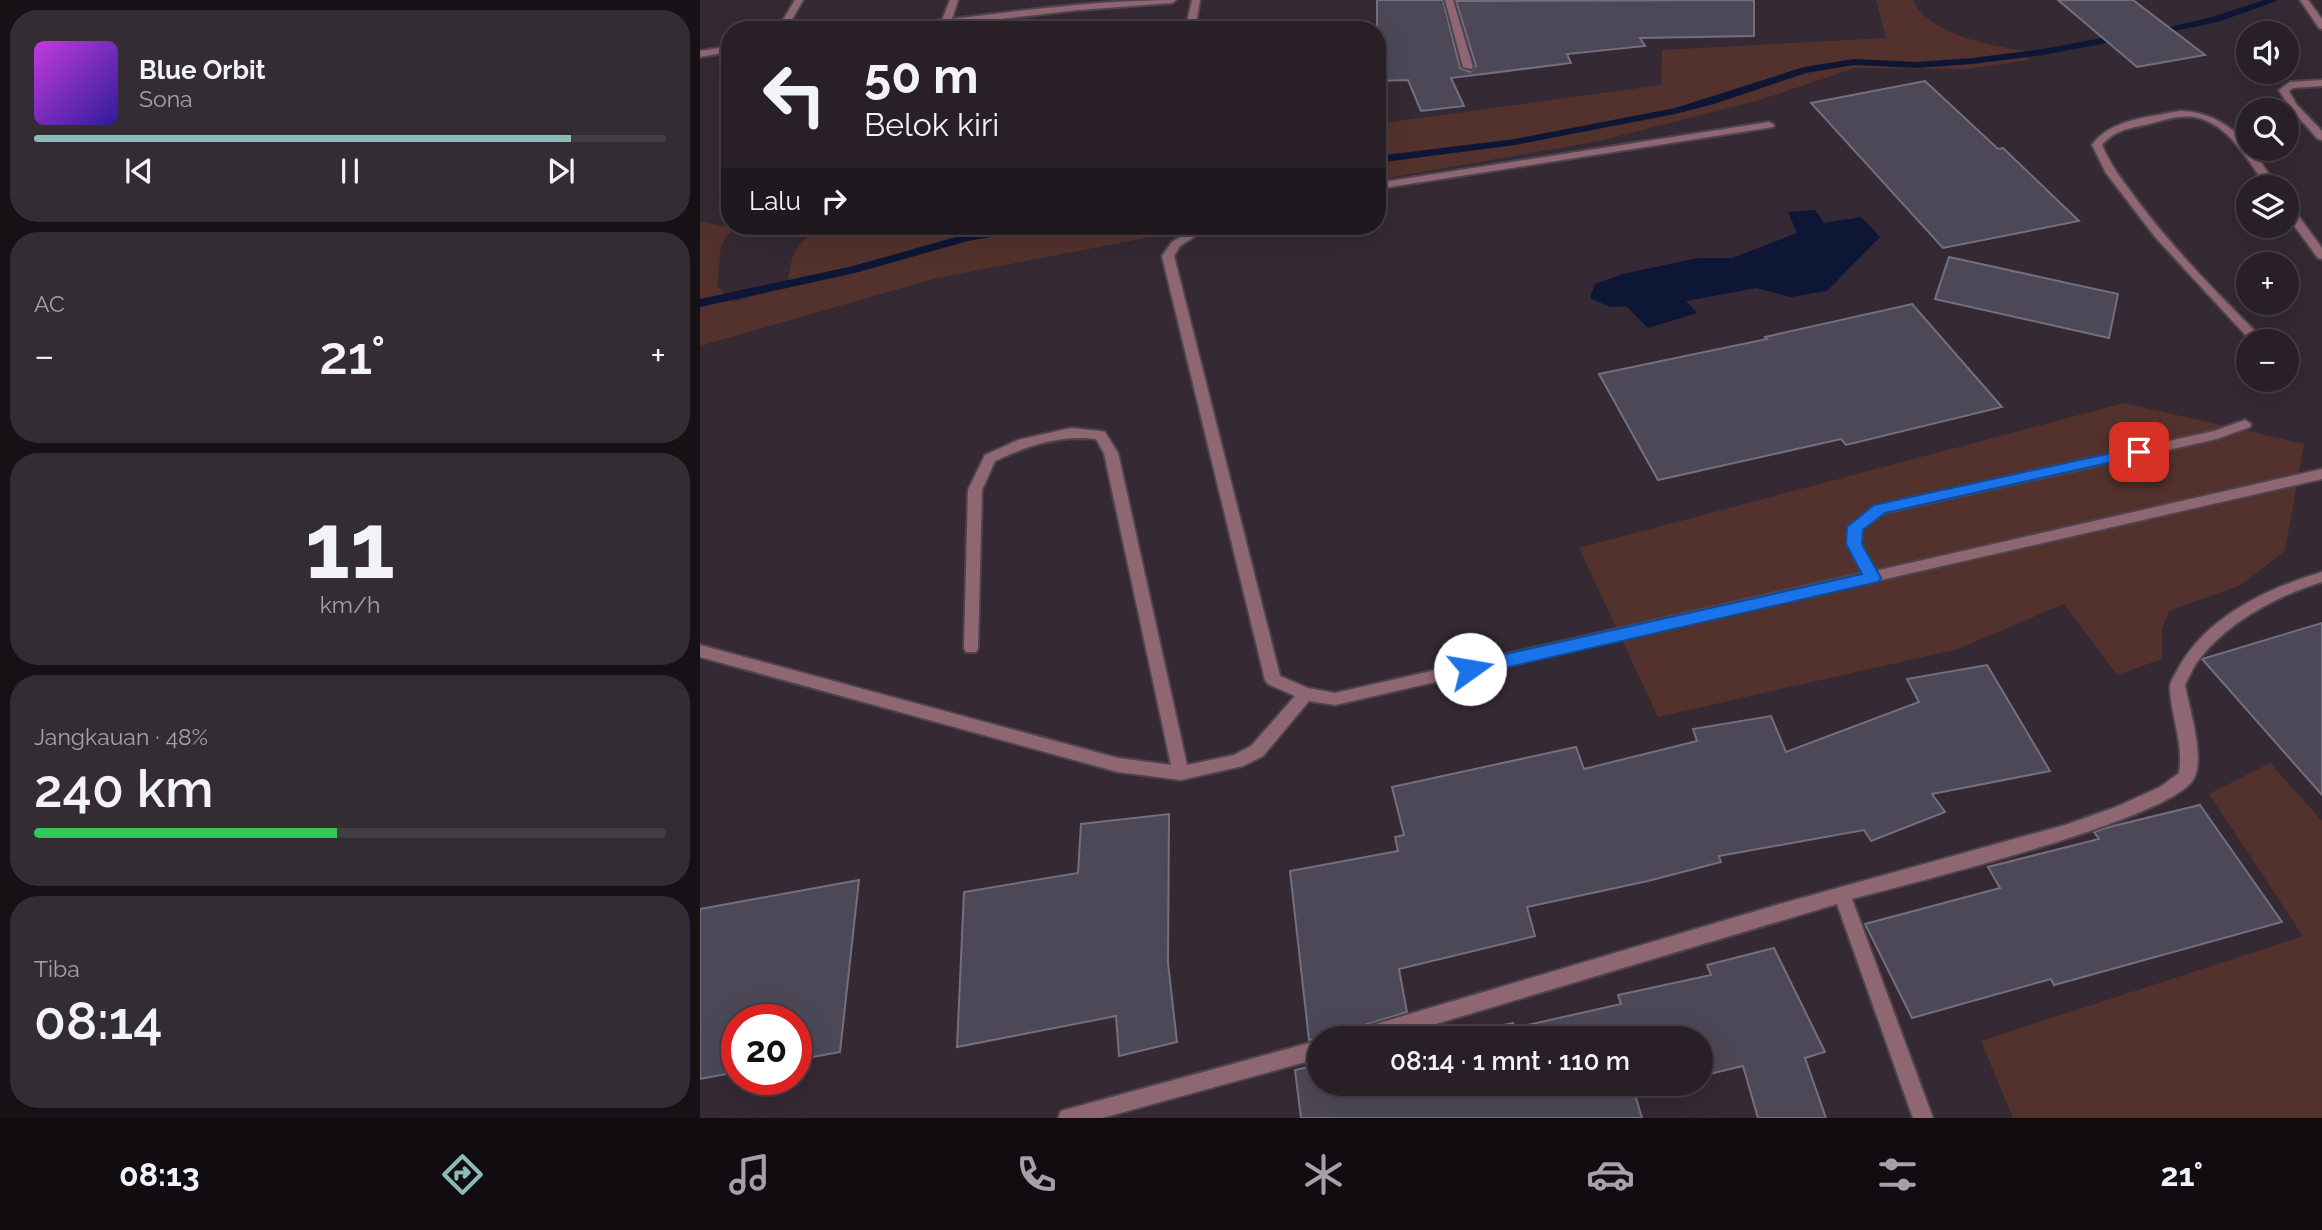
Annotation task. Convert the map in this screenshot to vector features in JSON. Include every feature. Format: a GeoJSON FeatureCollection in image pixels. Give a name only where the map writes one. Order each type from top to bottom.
{"type":"FeatureCollection","features":[{"type":"Feature","properties":{"kind":"street"},"geometry":{"type":"LineString","coordinates":[[786,21],[799,0]]}},
{"type":"Feature","properties":{"kind":"street"},"geometry":{"type":"LineString","coordinates":[[946,21],[954,0]]}},
{"type":"Feature","properties":{"kind":"street"},"geometry":{"type":"LineString","coordinates":[[956,21],[1172,0]]}},
{"type":"Feature","properties":{"kind":"street"},"geometry":{"type":"LineString","coordinates":[[1192,21],[1196,0]]}},
{"type":"Feature","properties":{"kind":"street"},"geometry":{"type":"LineString","coordinates":[[1449,0],[1468,67]]}},
{"type":"Feature","properties":{"kind":"street"},"geometry":{"type":"LineString","coordinates":[[2304,0],[2322,26]]}},
{"type":"Feature","properties":{"kind":"street"},"geometry":{"type":"LineString","coordinates":[[700,54],[721,50]]}},
{"type":"Feature","properties":{"kind":"street"},"geometry":{"type":"LineString","coordinates":[[2322,83],[2290,85],[2284,90],[2292,105],[2322,137]]}},
{"type":"Feature","properties":{"kind":"street"},"geometry":{"type":"LineString","coordinates":[[2246,329],[2188,270],[2152,228],[2102,160],[2097,145],[2102,136],[2113,129],[2182,114],[2200,115],[2226,129],[2262,175]]}},
{"type":"Feature","properties":{"kind":"street"},"geometry":{"type":"LineString","coordinates":[[1386,185],[1769,125]]}},
{"type":"Feature","properties":{"kind":"street"},"geometry":{"type":"LineString","coordinates":[[2299,224],[2322,256]]}},
{"type":"Feature","properties":{"kind":"street"},"geometry":{"type":"LineString","coordinates":[[1191,235],[1176,244],[1168,256],[1273,680],[1306,694],[1335,699],[2322,474]]}},
{"type":"Feature","properties":{"kind":"street"},"geometry":{"type":"LineString","coordinates":[[1872,578],[1854,544],[1855,527],[1880,509],[2217,435],[2245,424]]}},
{"type":"Feature","properties":{"kind":"street"},"geometry":{"type":"LineString","coordinates":[[971,648],[975,490],[990,458],[1023,443],[1071,432],[1100,435],[1111,453],[1181,773]]}},
{"type":"Feature","properties":{"kind":"street"},"geometry":{"type":"LineString","coordinates":[[1400,1026],[2065,832],[2122,812],[2166,792],[2187,776],[2190,754],[2177,685],[2195,655],[2246,611],[2299,583],[2322,577]]}},
{"type":"Feature","properties":{"kind":"street"},"geometry":{"type":"LineString","coordinates":[[700,651],[1118,765],[1181,773],[1237,761],[1257,751],[1306,694]]}},
{"type":"Feature","properties":{"kind":"street"},"geometry":{"type":"LineString","coordinates":[[1842,895],[1923,1118]]}},
{"type":"Feature","properties":{"kind":"street"},"geometry":{"type":"LineString","coordinates":[[1068,1118],[1096,1114],[1307,1053]]}},
{"type":"Feature","properties":{"kind":"shaded area"},"geometry":{"type":"Polygon","coordinates":[[[1876,0],[1913,0],[1932,22],[1946,30],[1979,42],[2025,51],[2029,60],[1967,69],[1855,68],[1760,100],[1599,141],[1386,178],[1386,123],[1661,85],[1662,50],[1886,38],[1876,0]]]}},
{"type":"Feature","properties":{"kind":"shaded area"},"geometry":{"type":"Polygon","coordinates":[[[700,221],[721,226],[721,235],[728,235],[721,246],[717,286],[734,302],[788,286],[790,265],[796,251],[811,235],[1154,235],[933,279],[700,346],[700,221]]]}},
{"type":"Feature","properties":{"kind":"shaded area"},"geometry":{"type":"Polygon","coordinates":[[[2124,403],[2304,444],[2285,551],[2241,585],[2169,611],[2162,629],[2162,659],[2117,675],[2064,604],[1958,649],[1658,717],[1579,548],[2124,403]]]}},
{"type":"Feature","properties":{"kind":"shaded area"},"geometry":{"type":"Polygon","coordinates":[[[2270,763],[2322,821],[2322,1118],[2013,1118],[1981,1041],[2303,936],[2209,794],[2270,763]]]}},
{"type":"Feature","properties":{"kind":"water"},"geometry":{"type":"Polygon","coordinates":[[[1815,210],[1824,223],[1861,217],[1880,237],[1827,291],[1791,297],[1756,288],[1686,301],[1697,313],[1648,328],[1626,306],[1610,307],[1590,298],[1595,284],[1623,274],[1697,258],[1732,258],[1797,233],[1788,212],[1815,210]]]}},
{"type":"Feature","properties":{"kind":"building"},"geometry":{"type":"Polygon","coordinates":[[[1377,0],[1443,0],[1460,68],[1470,72],[1476,66],[1456,1],[1754,0],[1754,36],[1640,38],[1645,46],[1567,54],[1571,63],[1451,78],[1464,106],[1421,111],[1408,80],[1386,81],[1386,21],[1377,21],[1377,0]]]}},
{"type":"Feature","properties":{"kind":"building"},"geometry":{"type":"Polygon","coordinates":[[[2058,0],[2133,0],[2205,55],[2137,67],[2058,0]]]}},
{"type":"Feature","properties":{"kind":"building"},"geometry":{"type":"Polygon","coordinates":[[[1925,81],[1998,149],[2003,148],[2079,221],[1943,248],[1811,103],[1925,81]]]}},
{"type":"Feature","properties":{"kind":"building"},"geometry":{"type":"Polygon","coordinates":[[[1949,257],[2118,294],[2109,338],[1935,299],[1949,257]]]}},
{"type":"Feature","properties":{"kind":"building"},"geometry":{"type":"Polygon","coordinates":[[[1912,304],[2002,407],[1846,445],[1841,439],[1658,480],[1599,374],[1767,339],[1765,337],[1912,304]]]}},
{"type":"Feature","properties":{"kind":"building"},"geometry":{"type":"Polygon","coordinates":[[[2322,623],[2322,795],[2202,659],[2322,623]]]}},
{"type":"Feature","properties":{"kind":"building"},"geometry":{"type":"Polygon","coordinates":[[[1987,665],[2050,771],[1932,794],[1945,812],[1871,841],[1864,830],[1719,856],[1721,862],[1527,907],[1535,936],[1399,969],[1407,1012],[1361,1026],[1307,1026],[1290,871],[1398,851],[1395,837],[1404,835],[1392,787],[1576,747],[1584,769],[1697,741],[1693,729],[1771,716],[1786,752],[1919,702],[1907,679],[1987,665]]]}},
{"type":"Feature","properties":{"kind":"building"},"geometry":{"type":"Polygon","coordinates":[[[2200,805],[2282,922],[2054,985],[2051,979],[1912,1018],[1865,924],[2000,888],[1988,867],[2099,839],[2094,832],[2109,827],[2200,805]]]}},
{"type":"Feature","properties":{"kind":"building"},"geometry":{"type":"Polygon","coordinates":[[[1169,814],[1168,963],[1177,1042],[1119,1056],[1116,1016],[957,1047],[964,892],[1078,873],[1081,824],[1169,814]]]}},
{"type":"Feature","properties":{"kind":"building"},"geometry":{"type":"Polygon","coordinates":[[[859,880],[840,1052],[812,1057],[812,1004],[721,1004],[721,1075],[700,1079],[700,909],[859,880]]]}},
{"type":"Feature","properties":{"kind":"building"},"geometry":{"type":"Polygon","coordinates":[[[1774,948],[1825,1052],[1805,1058],[1826,1118],[1758,1118],[1743,1066],[1713,1073],[1713,1026],[1523,1026],[1621,1004],[1618,995],[1711,975],[1707,965],[1774,948]]]}},
{"type":"Feature","properties":{"kind":"building"},"geometry":{"type":"Polygon","coordinates":[[[1307,1067],[1307,1096],[1635,1096],[1642,1118],[1301,1118],[1295,1070],[1307,1067]]]}},
{"type":"Feature","properties":{"kind":"waterway"},"geometry":{"type":"LineString","coordinates":[[2150,33],[2214,20],[2274,0]]}},
{"type":"Feature","properties":{"kind":"waterway"},"geometry":{"type":"LineString","coordinates":[[1386,159],[1515,142],[1675,111],[1804,70],[1854,62],[1917,65],[1972,61],[2043,52],[2124,37]]}},
{"type":"Feature","properties":{"kind":"waterway"},"geometry":{"type":"LineString","coordinates":[[700,303],[855,269],[983,235]]}},
{"type":"Feature","properties":{"kind":"route"},"geometry":{"type":"LineString","coordinates":[[1470,669],[1872,578],[1854,544],[1855,527],[1880,509],[2139,452]]}}]}
